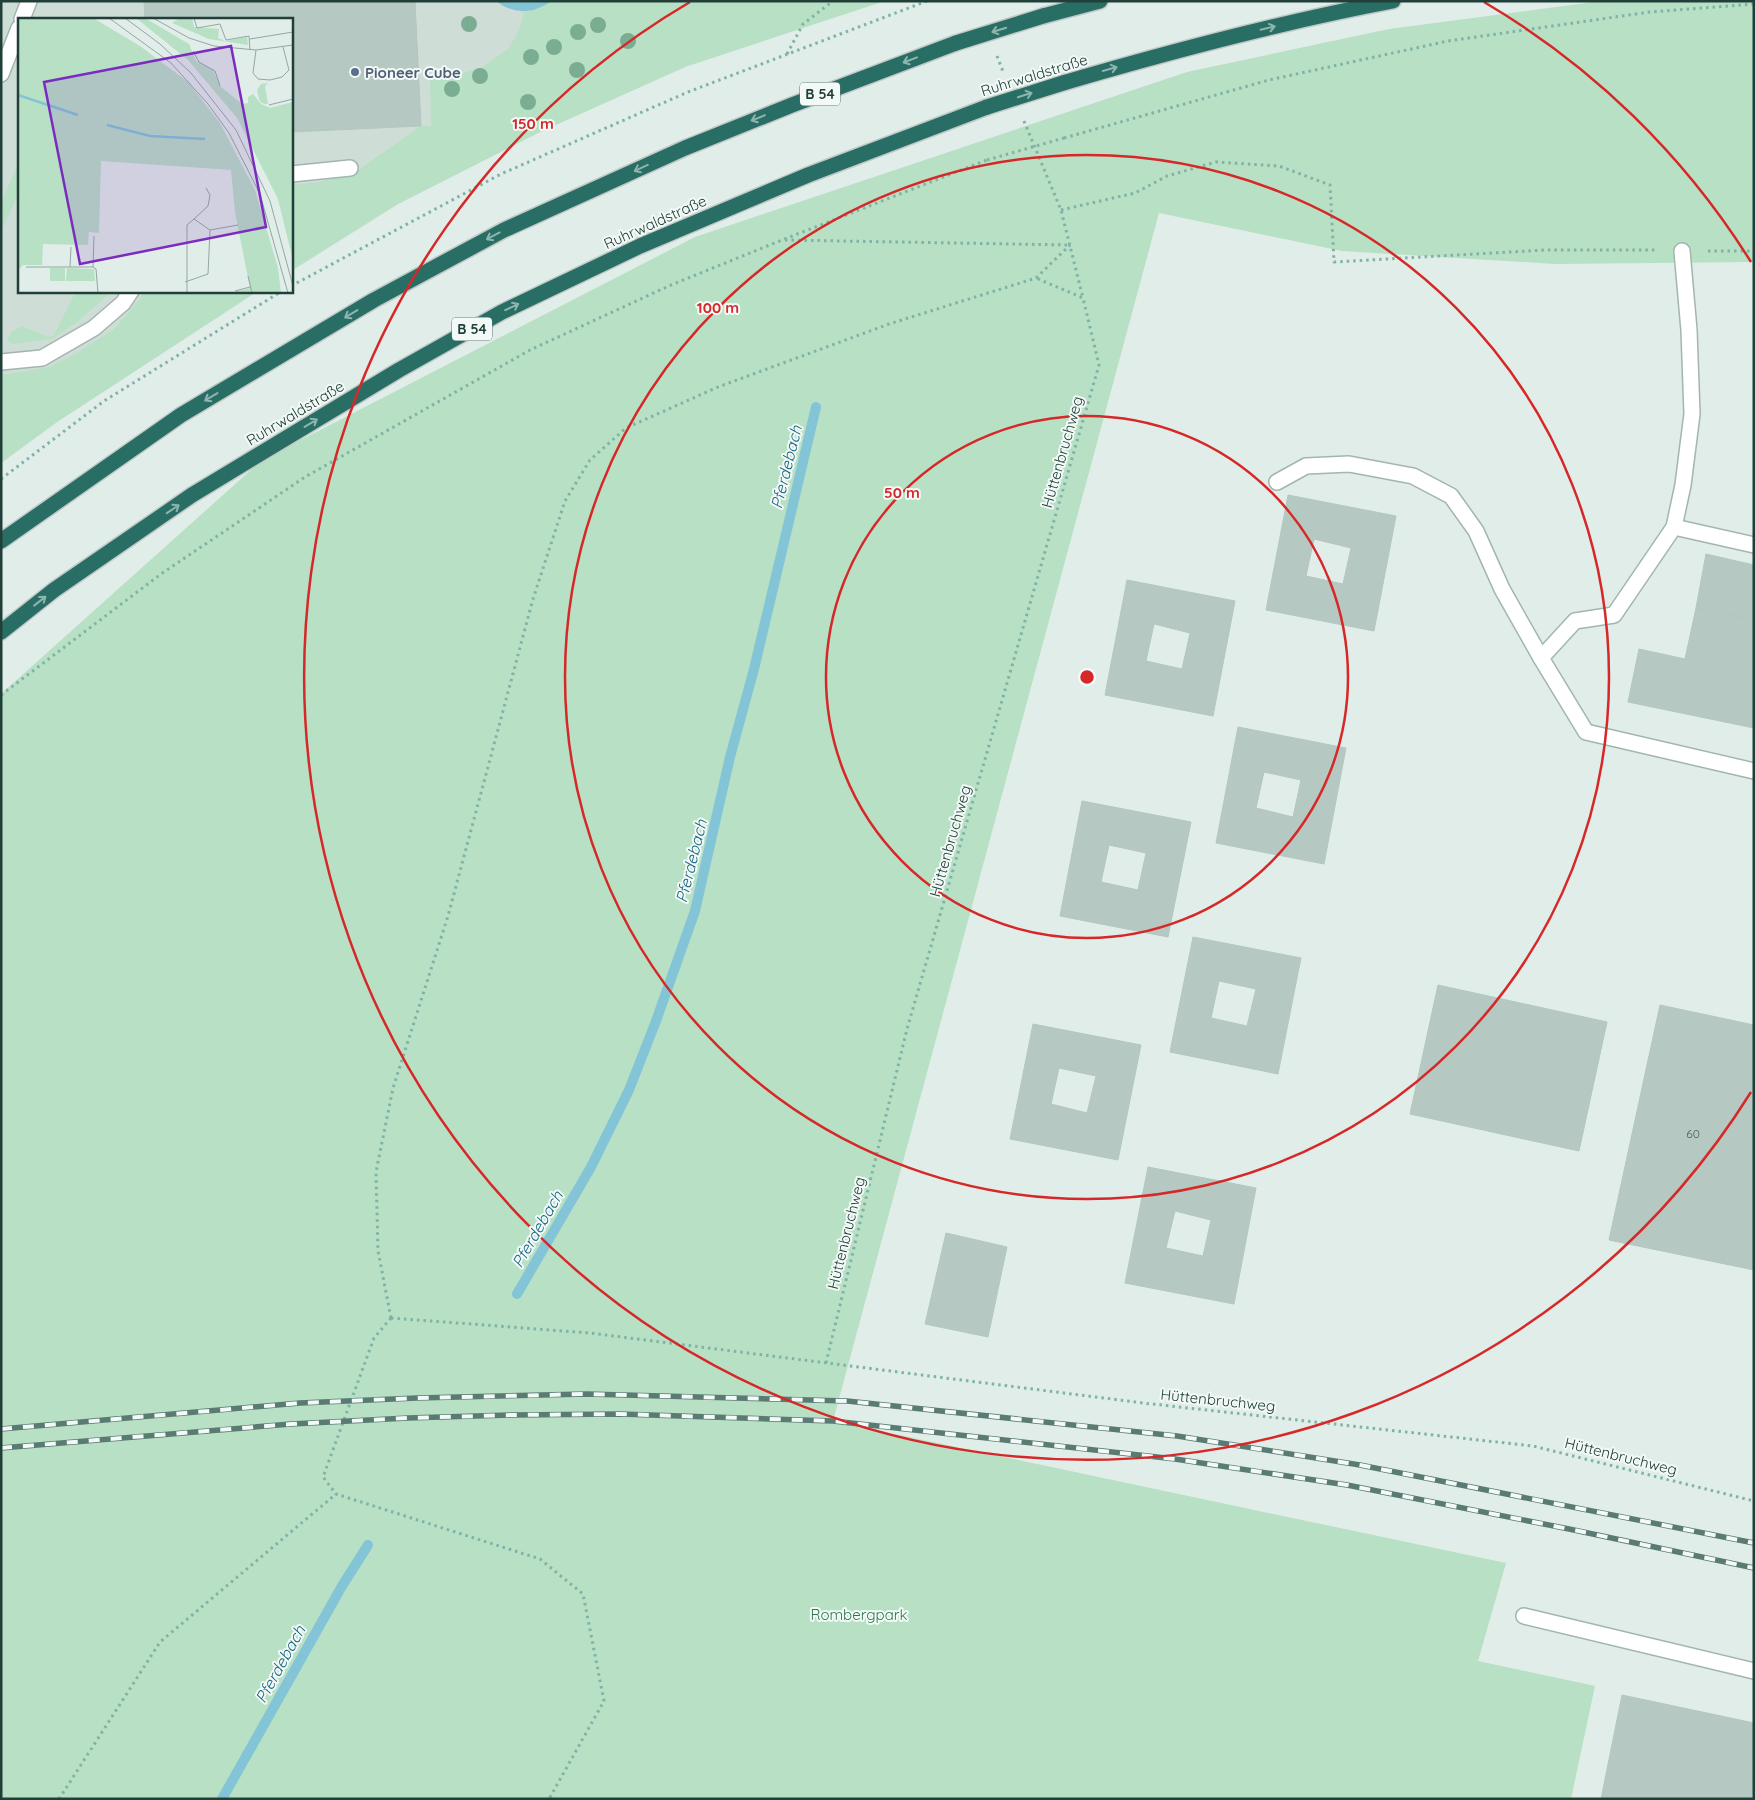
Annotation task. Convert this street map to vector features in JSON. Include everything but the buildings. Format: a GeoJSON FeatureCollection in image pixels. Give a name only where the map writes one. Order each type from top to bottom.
{"type":"FeatureCollection","features":[{"type":"Feature","properties":{"kind":"highway","name":"B 54"},"geometry":{"type":"LineString","coordinates":[[1,541],[181,414],[374,300],[504,230],[685,148],[792,105],[956,43],[1042,16],[1100,1]]}},
{"type":"Feature","properties":{"kind":"highway","name":"Ruhrwaldstraße"},"geometry":{"type":"LineString","coordinates":[[1,632],[54,590],[192,496],[399,370],[502,312],[640,246],[808,175],[987,107],[1192,46],[1337,12],[1393,1]]}},
{"type":"Feature","properties":{"kind":"street"},"geometry":{"type":"LineString","coordinates":[[22,18],[29,1]]}},
{"type":"Feature","properties":{"kind":"street"},"geometry":{"type":"LineString","coordinates":[[1,74],[18,31]]}},
{"type":"Feature","properties":{"kind":"street"},"geometry":{"type":"LineString","coordinates":[[292,174],[350,168]]}},
{"type":"Feature","properties":{"kind":"street"},"geometry":{"type":"LineString","coordinates":[[1541,658],[1575,621],[1614,615],[1674,527],[1683,485],[1692,414],[1689,330],[1682,250]]}},
{"type":"Feature","properties":{"kind":"street"},"geometry":{"type":"LineString","coordinates":[[1,362],[42,358],[94,328],[124,303],[130,292]]}},
{"type":"Feature","properties":{"kind":"street"},"geometry":{"type":"LineString","coordinates":[[1277,482],[1306,466],[1349,464],[1413,476],[1451,496],[1476,531],[1502,589],[1586,732],[1754,772]]}},
{"type":"Feature","properties":{"kind":"street"},"geometry":{"type":"LineString","coordinates":[[1674,527],[1754,545]]}},
{"type":"Feature","properties":{"kind":"street"},"geometry":{"type":"LineString","coordinates":[[1524,1616],[1754,1671]]}},
{"type":"Feature","properties":{"kind":"path"},"geometry":{"type":"LineString","coordinates":[[787,54],[802,24],[833,1]]}},
{"type":"Feature","properties":{"kind":"path"},"geometry":{"type":"LineString","coordinates":[[292,285],[501,174],[688,92],[928,1]]}},
{"type":"Feature","properties":{"kind":"path"},"geometry":{"type":"LineString","coordinates":[[1,695],[161,574],[305,477],[530,350],[671,285],[782,240],[987,160],[1269,80],[1448,41],[1650,12],[1754,4]]}},
{"type":"Feature","properties":{"kind":"path"},"geometry":{"type":"LineString","coordinates":[[1061,210],[1135,193],[1167,176],[1216,162],[1279,166],[1330,185],[1334,262],[1545,250],[1576,250]]}},
{"type":"Feature","properties":{"kind":"path"},"geometry":{"type":"LineString","coordinates":[[782,240],[1070,245]]}},
{"type":"Feature","properties":{"kind":"path"},"geometry":{"type":"LineString","coordinates":[[391,1318],[378,1251],[376,1172],[393,1088],[448,916],[533,599],[565,501],[590,460],[626,428],[718,387],[889,324],[1036,278],[1070,245]]}},
{"type":"Feature","properties":{"kind":"path","name":"Hüttenbruchweg"},"geometry":{"type":"LineString","coordinates":[[1070,245],[1099,366],[907,1029],[826,1363],[1143,1403],[1533,1446],[1754,1501]]}},
{"type":"Feature","properties":{"kind":"path"},"geometry":{"type":"LineString","coordinates":[[1036,278],[1083,298]]}},
{"type":"Feature","properties":{"kind":"path"},"geometry":{"type":"LineString","coordinates":[[1,479],[104,401],[280,292]]}},
{"type":"Feature","properties":{"kind":"path"},"geometry":{"type":"LineString","coordinates":[[391,1318],[590,1333],[826,1363]]}},
{"type":"Feature","properties":{"kind":"path"},"geometry":{"type":"LineString","coordinates":[[391,1318],[374,1338],[323,1477],[336,1494],[540,1560],[582,1594],[604,1701],[549,1799]]}},
{"type":"Feature","properties":{"kind":"path"},"geometry":{"type":"LineString","coordinates":[[59,1799],[160,1642],[336,1494]]}},
{"type":"Feature","properties":{"kind":"shaded area"},"geometry":{"type":"Polygon","coordinates":[[[1,1],[683,1],[685,67],[540,132],[398,204],[292,270],[292,18],[18,18],[18,292],[256,292],[57,422],[1,463],[1,1]]]}},
{"type":"Feature","properties":{"kind":"green space"},"geometry":{"type":"Polygon","coordinates":[[[552,1],[885,1],[685,67],[540,132],[398,204],[292,270],[292,185],[319,182],[354,173],[421,126],[431,126],[430,76],[457,75],[483,67],[509,48],[519,30],[524,12],[541,8],[552,1]]]}},
{"type":"Feature","properties":{"kind":"green space","name":"Rombergpark"},"geometry":{"type":"Polygon","coordinates":[[[1601,1],[1754,1],[1754,262],[1555,264],[1342,251],[1159,213],[833,1421],[1506,1563],[1478,1661],[1595,1686],[1571,1799],[1,1799],[1,694],[262,460],[695,237],[1187,72],[1389,29],[1601,1]]]}},
{"type":"Feature","properties":{"kind":"green space"},"geometry":{"type":"Polygon","coordinates":[[[18,164],[18,194],[1,231],[1,203],[18,164]]]}},
{"type":"Feature","properties":{"kind":"green space"},"geometry":{"type":"Polygon","coordinates":[[[76,292],[111,292],[77,322],[52,339],[13,344],[7,341],[11,332],[22,326],[48,337],[54,335],[76,292]]]}},
{"type":"Feature","properties":{"kind":"green space"},"geometry":{"type":"Polygon","coordinates":[[[143,292],[256,292],[57,422],[1,463],[1,375],[49,367],[77,353],[114,329],[139,300],[143,292]]]}},
{"type":"Feature","properties":{"kind":"water"},"geometry":{"type":"Polygon","coordinates":[[[496,1],[552,1],[531,10],[517,11],[503,6],[496,1]]]}},
{"type":"Feature","properties":{"kind":"waterway","name":"Pferdebach"},"geometry":{"type":"LineString","coordinates":[[517,1294],[591,1167],[629,1090],[695,911],[730,757],[754,669],[816,407]]}},
{"type":"Feature","properties":{"kind":"waterway","name":"Pferdebach"},"geometry":{"type":"LineString","coordinates":[[222,1799],[342,1586],[368,1545]]}},
{"type":"Feature","properties":{"kind":"railway"},"geometry":{"type":"LineString","coordinates":[[1,1429],[300,1403],[417,1398],[587,1394],[847,1401],[1177,1436],[1360,1465],[1754,1543]]}},
{"type":"Feature","properties":{"kind":"railway"},"geometry":{"type":"LineString","coordinates":[[1,1448],[291,1424],[408,1418],[620,1414],[833,1421],[1175,1459],[1347,1485],[1754,1568]]}},
{"type":"Feature","properties":{"kind":"place","name":"Pioneer Cube"},"geometry":{"type":"Point","coordinates":[355,72]}}]}
